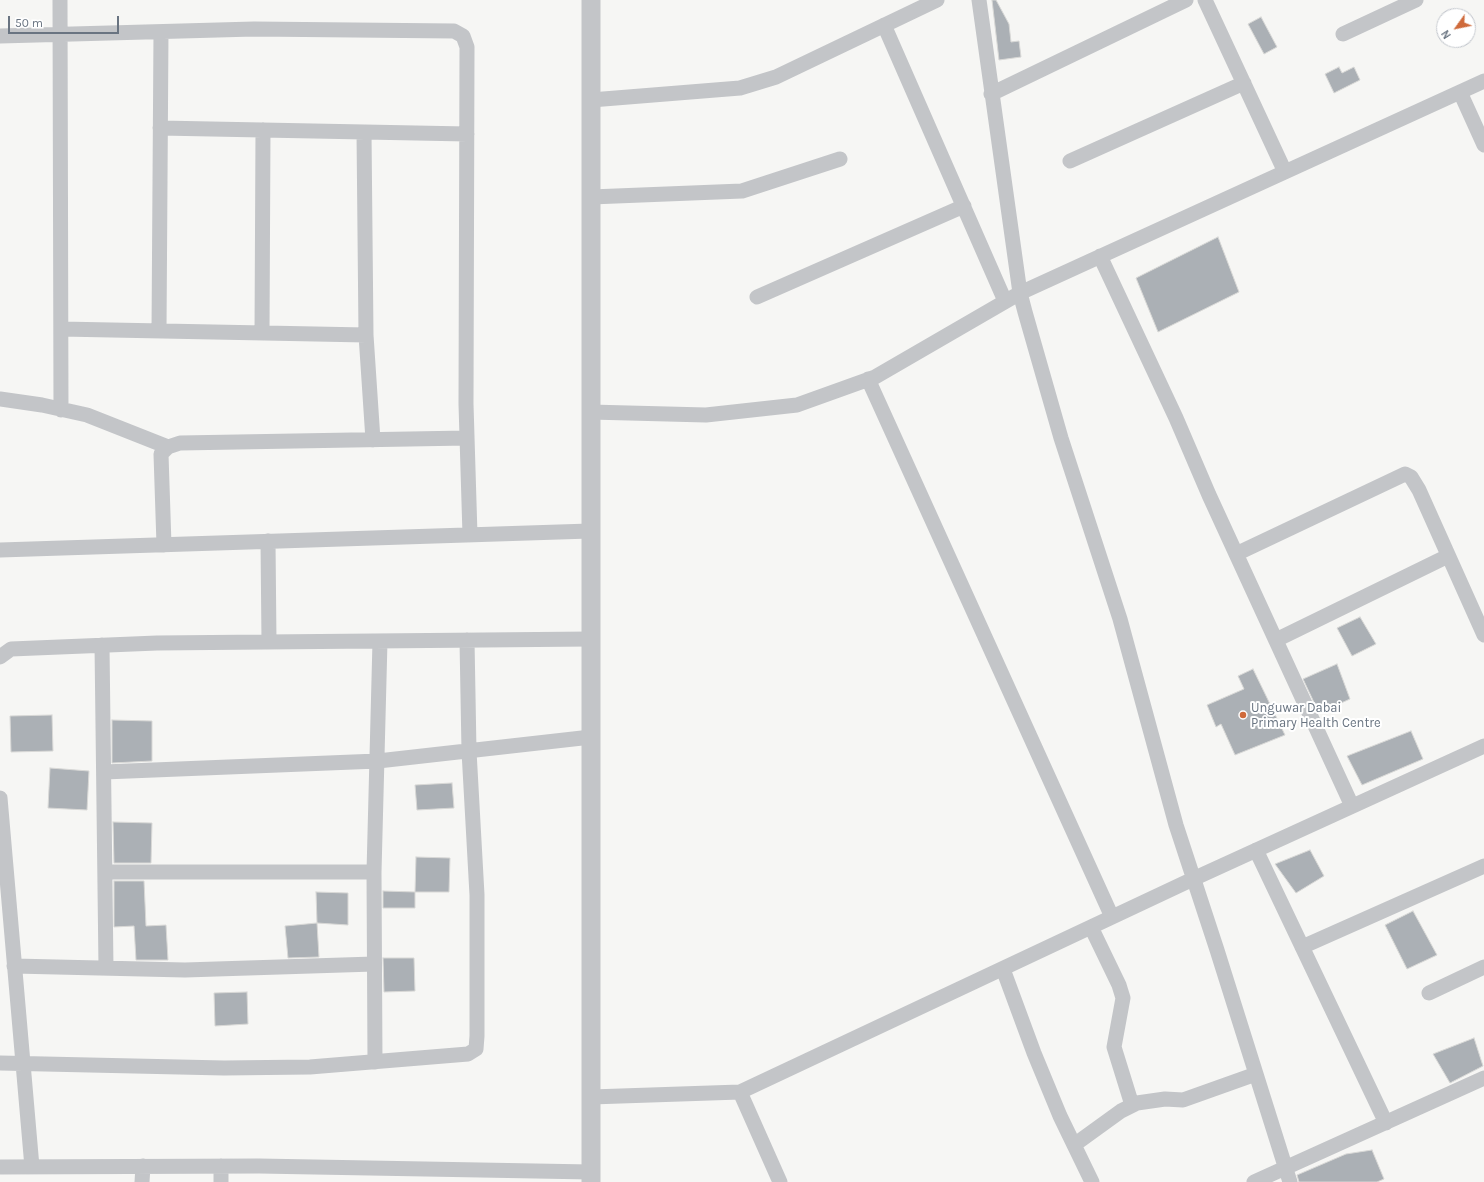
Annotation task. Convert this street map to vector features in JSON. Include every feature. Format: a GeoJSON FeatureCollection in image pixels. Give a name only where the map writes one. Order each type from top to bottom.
{"type":"FeatureCollection","features":[{"type":"Feature","properties":{"kind":"street"},"geometry":{"type":"LineString","coordinates":[[60,0],[61,410]]}},
{"type":"Feature","properties":{"kind":"street"},"geometry":{"type":"LineString","coordinates":[[0,1167],[222,1166],[428,1176],[591,1177],[591,0]]}},
{"type":"Feature","properties":{"kind":"street"},"geometry":{"type":"LineString","coordinates":[[591,100],[740,88],[776,77],[937,0]]}},
{"type":"Feature","properties":{"kind":"street"},"geometry":{"type":"LineString","coordinates":[[979,0],[1020,293],[1061,438],[1120,619],[1161,776],[1193,879],[1218,950],[1288,1175]]}},
{"type":"Feature","properties":{"kind":"street"},"geometry":{"type":"LineString","coordinates":[[991,94],[1186,0]]}},
{"type":"Feature","properties":{"kind":"street"},"geometry":{"type":"LineString","coordinates":[[1205,0],[1285,172]]}},
{"type":"Feature","properties":{"kind":"street"},"geometry":{"type":"LineString","coordinates":[[1343,34],[1416,0]]}},
{"type":"Feature","properties":{"kind":"street"},"geometry":{"type":"LineString","coordinates":[[884,25],[1005,302]]}},
{"type":"Feature","properties":{"kind":"street"},"geometry":{"type":"LineString","coordinates":[[0,36],[254,29],[454,31],[462,36],[467,47],[467,438],[470,535]]}},
{"type":"Feature","properties":{"kind":"street"},"geometry":{"type":"LineString","coordinates":[[159,331],[161,32]]}},
{"type":"Feature","properties":{"kind":"street"},"geometry":{"type":"LineString","coordinates":[[590,412],[706,414],[797,405],[868,380],[1020,293],[1484,81]]}},
{"type":"Feature","properties":{"kind":"street"},"geometry":{"type":"LineString","coordinates":[[1070,161],[1244,83]]}},
{"type":"Feature","properties":{"kind":"street"},"geometry":{"type":"LineString","coordinates":[[1460,92],[1484,145]]}},
{"type":"Feature","properties":{"kind":"street"},"geometry":{"type":"LineString","coordinates":[[160,128],[467,134]]}},
{"type":"Feature","properties":{"kind":"street"},"geometry":{"type":"LineString","coordinates":[[262,333],[263,130]]}},
{"type":"Feature","properties":{"kind":"street"},"geometry":{"type":"LineString","coordinates":[[364,132],[366,335],[373,440]]}},
{"type":"Feature","properties":{"kind":"street"},"geometry":{"type":"LineString","coordinates":[[591,196],[742,191],[840,159]]}},
{"type":"Feature","properties":{"kind":"street"},"geometry":{"type":"LineString","coordinates":[[757,297],[964,206]]}},
{"type":"Feature","properties":{"kind":"street"},"geometry":{"type":"LineString","coordinates":[[1100,256],[1176,418],[1236,554],[1352,806]]}},
{"type":"Feature","properties":{"kind":"street"},"geometry":{"type":"LineString","coordinates":[[61,329],[366,335]]}},
{"type":"Feature","properties":{"kind":"street"},"geometry":{"type":"LineString","coordinates":[[868,380],[1112,917]]}},
{"type":"Feature","properties":{"kind":"street"},"geometry":{"type":"LineString","coordinates":[[0,399],[87,415],[168,446]]}},
{"type":"Feature","properties":{"kind":"street"},"geometry":{"type":"LineString","coordinates":[[164,545],[161,454],[168,446],[180,443],[467,438]]}},
{"type":"Feature","properties":{"kind":"street"},"geometry":{"type":"LineString","coordinates":[[1236,554],[1405,474],[1411,477],[1419,490],[1484,634]]}},
{"type":"Feature","properties":{"kind":"street"},"geometry":{"type":"LineString","coordinates":[[0,550],[590,531]]}},
{"type":"Feature","properties":{"kind":"street"},"geometry":{"type":"LineString","coordinates":[[268,542],[269,642]]}},
{"type":"Feature","properties":{"kind":"street"},"geometry":{"type":"LineString","coordinates":[[1276,640],[1448,556]]}},
{"type":"Feature","properties":{"kind":"street"},"geometry":{"type":"LineString","coordinates":[[0,657],[11,649],[102,645],[591,638]]}},
{"type":"Feature","properties":{"kind":"street"},"geometry":{"type":"LineString","coordinates":[[0,1063],[224,1068],[310,1067],[468,1054],[476,1049],[477,895],[469,750],[467,640]]}},
{"type":"Feature","properties":{"kind":"street"},"geometry":{"type":"LineString","coordinates":[[375,1062],[374,872],[380,641]]}},
{"type":"Feature","properties":{"kind":"street"},"geometry":{"type":"LineString","coordinates":[[102,645],[106,968]]}},
{"type":"Feature","properties":{"kind":"street"},"geometry":{"type":"LineString","coordinates":[[104,772],[378,760],[591,738]]}},
{"type":"Feature","properties":{"kind":"street"},"geometry":{"type":"LineString","coordinates":[[591,1097],[740,1092],[1193,879],[1484,746]]}},
{"type":"Feature","properties":{"kind":"street"},"geometry":{"type":"LineString","coordinates":[[0,798],[32,1167]]}},
{"type":"Feature","properties":{"kind":"street"},"geometry":{"type":"LineString","coordinates":[[1256,850],[1386,1123]]}},
{"type":"Feature","properties":{"kind":"street"},"geometry":{"type":"LineString","coordinates":[[1302,947],[1484,866]]}},
{"type":"Feature","properties":{"kind":"street"},"geometry":{"type":"LineString","coordinates":[[105,872],[374,872]]}},
{"type":"Feature","properties":{"kind":"street"},"geometry":{"type":"LineString","coordinates":[[1091,927],[1119,985],[1123,998],[1114,1047],[1132,1105]]}},
{"type":"Feature","properties":{"kind":"street"},"geometry":{"type":"LineString","coordinates":[[14,966],[185,970],[374,964]]}},
{"type":"Feature","properties":{"kind":"street"},"geometry":{"type":"LineString","coordinates":[[1429,993],[1484,967]]}},
{"type":"Feature","properties":{"kind":"street"},"geometry":{"type":"LineString","coordinates":[[1003,969],[1036,1060],[1060,1116],[1092,1182]]}},
{"type":"Feature","properties":{"kind":"street"},"geometry":{"type":"LineString","coordinates":[[1074,1145],[1121,1111],[1132,1105],[1165,1099],[1183,1100],[1256,1074]]}},
{"type":"Feature","properties":{"kind":"street"},"geometry":{"type":"LineString","coordinates":[[1254,1182],[1288,1175],[1386,1123],[1484,1078]]}},
{"type":"Feature","properties":{"kind":"street"},"geometry":{"type":"LineString","coordinates":[[740,1092],[780,1182]]}},
{"type":"Feature","properties":{"kind":"street"},"geometry":{"type":"LineString","coordinates":[[142,1182],[143,1166]]}},
{"type":"Feature","properties":{"kind":"street"},"geometry":{"type":"LineString","coordinates":[[221,1182],[222,1166]]}},
{"type":"Feature","properties":{"kind":"building"},"geometry":{"type":"Polygon","coordinates":[[[992,0],[996,0],[1009,24],[1011,42],[1019,41],[1021,57],[999,60],[992,0]]]}},
{"type":"Feature","properties":{"kind":"building"},"geometry":{"type":"Polygon","coordinates":[[[1261,17],[1277,47],[1264,54],[1248,24],[1261,17]]]}},
{"type":"Feature","properties":{"kind":"building"},"geometry":{"type":"Polygon","coordinates":[[[1339,67],[1342,73],[1354,67],[1360,80],[1334,93],[1325,74],[1339,67]]]}},
{"type":"Feature","properties":{"kind":"building"},"geometry":{"type":"Polygon","coordinates":[[[1218,237],[1239,292],[1158,332],[1136,278],[1218,237]]]}},
{"type":"Feature","properties":{"kind":"building"},"geometry":{"type":"Polygon","coordinates":[[[1360,617],[1376,644],[1352,656],[1337,628],[1360,617]]]}},
{"type":"Feature","properties":{"kind":"building"},"geometry":{"type":"Polygon","coordinates":[[[1337,664],[1350,699],[1319,713],[1303,679],[1337,664]]]}},
{"type":"Feature","properties":{"kind":"building","name":"Unguwar Dabai Primary Health Centre"},"geometry":{"type":"Polygon","coordinates":[[[1253,669],[1285,735],[1235,755],[1221,724],[1216,727],[1207,705],[1244,689],[1238,676],[1253,669]]]}},
{"type":"Feature","properties":{"kind":"building"},"geometry":{"type":"Polygon","coordinates":[[[52,715],[53,751],[11,752],[10,716],[52,715]]]}},
{"type":"Feature","properties":{"kind":"building"},"geometry":{"type":"Polygon","coordinates":[[[112,720],[152,721],[152,761],[112,763],[112,720]]]}},
{"type":"Feature","properties":{"kind":"building"},"geometry":{"type":"Polygon","coordinates":[[[1411,731],[1423,759],[1362,785],[1347,756],[1411,731]]]}},
{"type":"Feature","properties":{"kind":"building"},"geometry":{"type":"Polygon","coordinates":[[[50,768],[89,771],[87,810],[48,808],[50,768]]]}},
{"type":"Feature","properties":{"kind":"building"},"geometry":{"type":"Polygon","coordinates":[[[452,783],[454,808],[417,810],[415,785],[452,783]]]}},
{"type":"Feature","properties":{"kind":"building"},"geometry":{"type":"Polygon","coordinates":[[[113,822],[152,823],[151,863],[114,863],[113,822]]]}},
{"type":"Feature","properties":{"kind":"building"},"geometry":{"type":"Polygon","coordinates":[[[1310,850],[1324,876],[1296,893],[1275,864],[1310,850]]]}},
{"type":"Feature","properties":{"kind":"building"},"geometry":{"type":"Polygon","coordinates":[[[416,857],[450,858],[449,892],[415,892],[416,857]]]}},
{"type":"Feature","properties":{"kind":"building"},"geometry":{"type":"Polygon","coordinates":[[[114,881],[144,881],[146,926],[166,925],[168,960],[136,960],[134,926],[114,927],[114,881]]]}},
{"type":"Feature","properties":{"kind":"building"},"geometry":{"type":"Polygon","coordinates":[[[383,891],[415,892],[415,908],[383,908],[383,891]]]}},
{"type":"Feature","properties":{"kind":"building"},"geometry":{"type":"Polygon","coordinates":[[[316,892],[348,893],[348,925],[317,923],[316,892]]]}},
{"type":"Feature","properties":{"kind":"building"},"geometry":{"type":"Polygon","coordinates":[[[1413,911],[1437,955],[1407,969],[1385,925],[1413,911]]]}},
{"type":"Feature","properties":{"kind":"building"},"geometry":{"type":"Polygon","coordinates":[[[317,923],[319,957],[288,958],[285,926],[317,923]]]}},
{"type":"Feature","properties":{"kind":"building"},"geometry":{"type":"Polygon","coordinates":[[[383,958],[414,958],[415,991],[384,992],[383,958]]]}},
{"type":"Feature","properties":{"kind":"building"},"geometry":{"type":"Polygon","coordinates":[[[247,992],[248,1024],[215,1026],[214,993],[247,992]]]}},
{"type":"Feature","properties":{"kind":"building"},"geometry":{"type":"Polygon","coordinates":[[[1474,1038],[1483,1066],[1450,1083],[1433,1054],[1474,1038]]]}},
{"type":"Feature","properties":{"kind":"building"},"geometry":{"type":"Polygon","coordinates":[[[1372,1150],[1384,1179],[1377,1182],[1299,1182],[1297,1175],[1346,1154],[1372,1150]]]}},
{"type":"Feature","properties":{"kind":"place","name":"Unguwar Dabai Primary Health Centre"},"geometry":{"type":"Point","coordinates":[1243,715]}}]}
